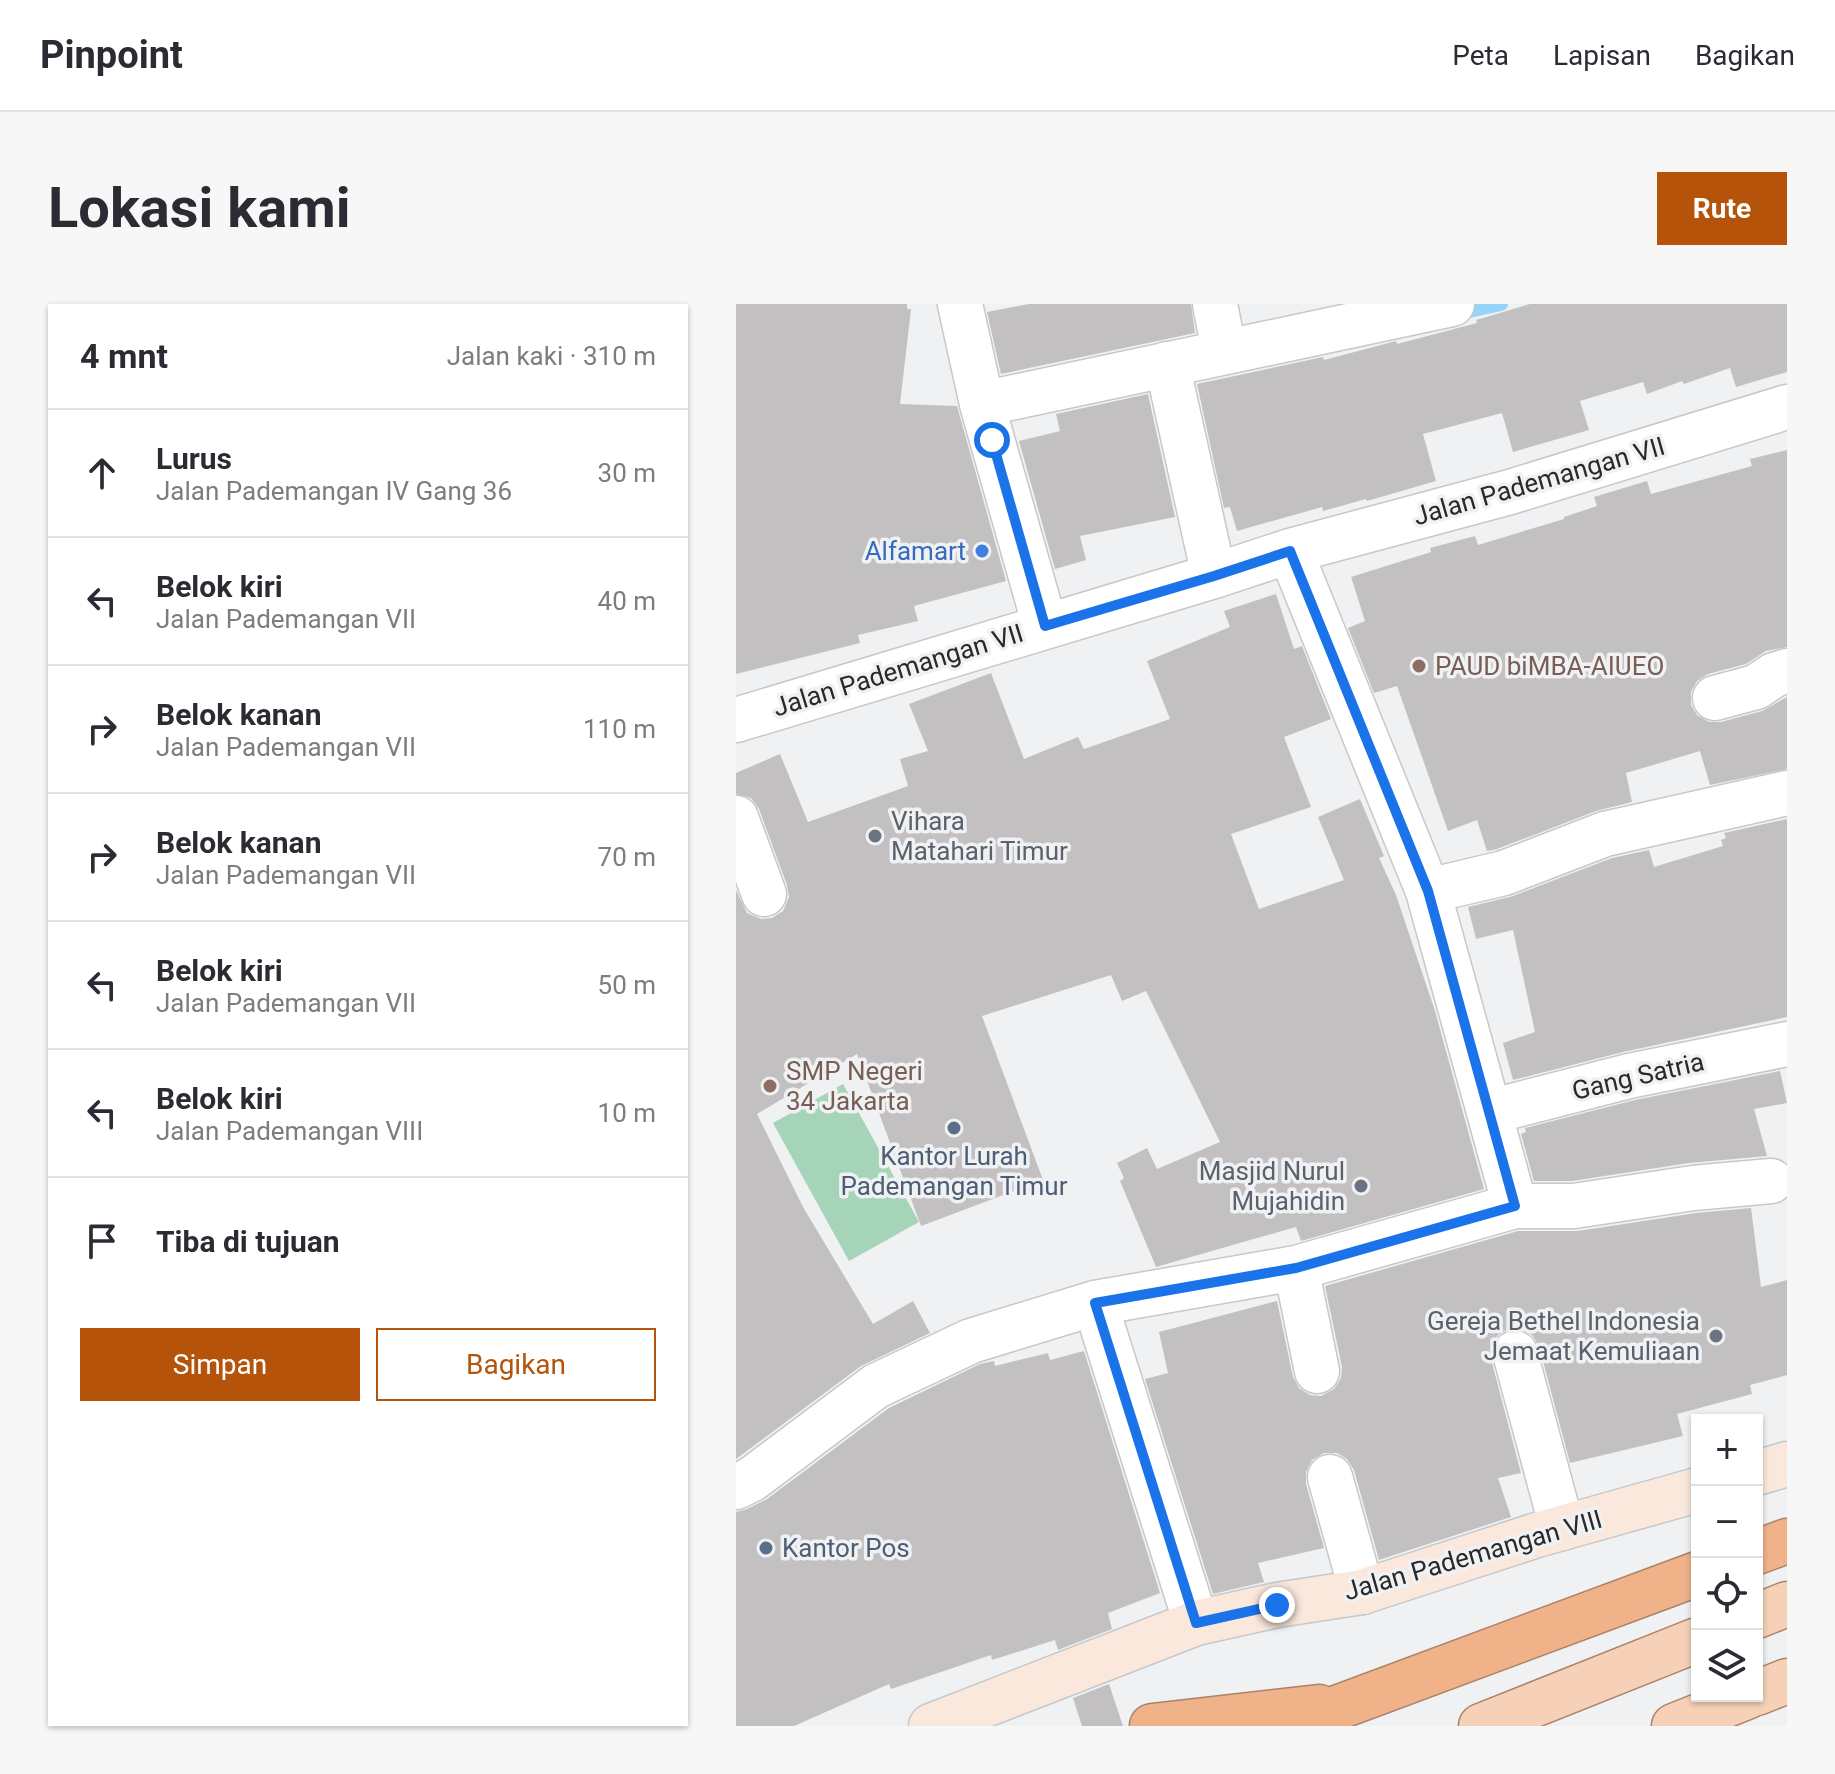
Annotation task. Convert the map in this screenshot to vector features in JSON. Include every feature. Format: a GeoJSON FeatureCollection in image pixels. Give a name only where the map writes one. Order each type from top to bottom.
{"type":"FeatureCollection","features":[{"type":"Feature","properties":{"kind":"highway"},"geometry":{"type":"LineString","coordinates":[[1763,1550],[1787,1541]]}},
{"type":"Feature","properties":{"kind":"highway"},"geometry":{"type":"LineString","coordinates":[[1288,1726],[1691,1576]]}},
{"type":"Feature","properties":{"kind":"highway"},"geometry":{"type":"LineString","coordinates":[[1152,1726],[1349,1703]]}},
{"type":"Feature","properties":{"kind":"main road"},"geometry":{"type":"LineString","coordinates":[[1763,1471],[1787,1464]]}},
{"type":"Feature","properties":{"kind":"main road","name":"Jalan Pademangan VIII"},"geometry":{"type":"LineString","coordinates":[[931,1726],[1196,1623],[1277,1605],[1362,1592],[1562,1528],[1691,1492]]}},
{"type":"Feature","properties":{"kind":"main road"},"geometry":{"type":"LineString","coordinates":[[1763,1614],[1787,1604]]}},
{"type":"Feature","properties":{"kind":"main road"},"geometry":{"type":"LineString","coordinates":[[1481,1726],[1691,1642]]}},
{"type":"Feature","properties":{"kind":"main road"},"geometry":{"type":"LineString","coordinates":[[1763,1691],[1787,1681]]}},
{"type":"Feature","properties":{"kind":"main road"},"geometry":{"type":"LineString","coordinates":[[1674,1726],[1734,1702]]}},
{"type":"Feature","properties":{"kind":"street"},"geometry":{"type":"LineString","coordinates":[[960,304],[987,422],[1045,626]]}},
{"type":"Feature","properties":{"kind":"street"},"geometry":{"type":"LineString","coordinates":[[1215,304],[1224,351]]}},
{"type":"Feature","properties":{"kind":"street"},"geometry":{"type":"LineString","coordinates":[[987,422],[1169,376],[1224,351],[1452,304]]}},
{"type":"Feature","properties":{"kind":"street"},"geometry":{"type":"LineString","coordinates":[[1169,376],[1214,576]]}},
{"type":"Feature","properties":{"kind":"street","name":"Jalan Pademangan VII"},"geometry":{"type":"LineString","coordinates":[[736,720],[1290,551],[1510,492],[1787,407]]}},
{"type":"Feature","properties":{"kind":"street"},"geometry":{"type":"LineString","coordinates":[[1290,551],[1428,891],[1515,1206]]}},
{"type":"Feature","properties":{"kind":"street"},"geometry":{"type":"LineString","coordinates":[[1715,698],[1756,687],[1774,675],[1787,671]]}},
{"type":"Feature","properties":{"kind":"street"},"geometry":{"type":"LineString","coordinates":[[1428,891],[1504,873],[1605,834],[1787,793]]}},
{"type":"Feature","properties":{"kind":"street"},"geometry":{"type":"LineString","coordinates":[[736,818],[764,894]]}},
{"type":"Feature","properties":{"kind":"street","name":"Gang Satria"},"geometry":{"type":"LineString","coordinates":[[1489,1112],[1629,1076],[1787,1044]]}},
{"type":"Feature","properties":{"kind":"street"},"geometry":{"type":"LineString","coordinates":[[736,1487],[752,1479],[876,1386],[971,1341],[1095,1303],[1296,1268],[1515,1206],[1574,1206],[1693,1188],[1771,1181]]}},
{"type":"Feature","properties":{"kind":"street"},"geometry":{"type":"LineString","coordinates":[[1296,1268],[1317,1371]]}},
{"type":"Feature","properties":{"kind":"street"},"geometry":{"type":"LineString","coordinates":[[1095,1303],[1196,1623]]}},
{"type":"Feature","properties":{"kind":"street"},"geometry":{"type":"LineString","coordinates":[[1515,1353],[1562,1528]]}},
{"type":"Feature","properties":{"kind":"street"},"geometry":{"type":"LineString","coordinates":[[1330,1477],[1362,1592]]}},
{"type":"Feature","properties":{"kind":"green space"},"geometry":{"type":"Polygon","coordinates":[[[843,1084],[919,1222],[849,1261],[773,1123],[843,1084]]]}},
{"type":"Feature","properties":{"kind":"building"},"geometry":{"type":"Polygon","coordinates":[[[736,304],[907,304],[907,309],[911,309],[900,404],[957,406],[1006,581],[914,606],[918,621],[858,635],[860,643],[736,674],[736,304]]]}},
{"type":"Feature","properties":{"kind":"building"},"geometry":{"type":"Polygon","coordinates":[[[1029,304],[1191,304],[1195,333],[1001,374],[987,312],[1029,304]]]}},
{"type":"Feature","properties":{"kind":"building"},"geometry":{"type":"Polygon","coordinates":[[[1530,304],[1787,304],[1787,372],[1736,387],[1730,368],[1647,394],[1643,382],[1580,401],[1589,430],[1513,452],[1502,413],[1423,434],[1436,481],[1367,501],[1323,511],[1322,507],[1237,531],[1230,507],[1224,508],[1197,384],[1323,357],[1324,360],[1396,341],[1397,344],[1477,323],[1476,320],[1530,304]]]}},
{"type":"Feature","properties":{"kind":"building"},"geometry":{"type":"Polygon","coordinates":[[[1148,394],[1175,517],[1080,536],[1086,560],[1055,569],[1019,441],[1060,431],[1056,414],[1148,394]]]}},
{"type":"Feature","properties":{"kind":"building"},"geometry":{"type":"Polygon","coordinates":[[[1787,450],[1787,647],[1766,651],[1746,664],[1708,674],[1697,681],[1691,692],[1691,705],[1697,715],[1709,722],[1721,722],[1762,711],[1787,697],[1787,769],[1710,785],[1700,751],[1626,773],[1632,802],[1596,811],[1497,849],[1487,851],[1477,820],[1448,831],[1397,686],[1374,693],[1348,628],[1365,621],[1351,577],[1431,552],[1430,548],[1475,536],[1478,545],[1564,519],[1597,506],[1594,497],[1647,481],[1651,494],[1752,466],[1750,459],[1787,450]]]}},
{"type":"Feature","properties":{"kind":"building"},"geometry":{"type":"Polygon","coordinates":[[[1276,594],[1294,649],[1302,646],[1331,719],[1284,737],[1311,807],[1231,834],[1259,909],[1344,880],[1318,817],[1360,799],[1384,856],[1379,858],[1396,895],[1435,1011],[1484,1189],[1301,1241],[1296,1227],[1156,1267],[1120,1181],[1124,1178],[1117,1163],[1147,1148],[1157,1169],[1220,1142],[1146,991],[1122,1001],[1111,975],[982,1016],[1043,1180],[921,1226],[857,1054],[757,1114],[803,1207],[873,1324],[913,1301],[930,1333],[861,1366],[736,1459],[736,890],[747,913],[761,919],[772,918],[783,911],[789,897],[759,809],[751,798],[736,794],[736,773],[780,754],[808,822],[908,786],[900,759],[928,751],[909,704],[991,673],[1024,759],[1078,737],[1084,749],[1170,719],[1147,661],[1230,627],[1224,611],[1276,594]]]}},
{"type":"Feature","properties":{"kind":"building"},"geometry":{"type":"Polygon","coordinates":[[[1787,819],[1787,1017],[1623,1052],[1513,1080],[1503,1043],[1535,1032],[1513,930],[1476,939],[1468,907],[1513,896],[1612,858],[1649,850],[1654,867],[1723,846],[1721,840],[1726,838],[1724,833],[1787,819]]]}},
{"type":"Feature","properties":{"kind":"building"},"geometry":{"type":"Polygon","coordinates":[[[1780,1071],[1787,1103],[1754,1109],[1767,1156],[1689,1163],[1572,1181],[1534,1181],[1521,1134],[1526,1132],[1525,1128],[1635,1100],[1780,1071]]]}},
{"type":"Feature","properties":{"kind":"building"},"geometry":{"type":"Polygon","coordinates":[[[1751,1208],[1761,1287],[1787,1280],[1787,1375],[1750,1385],[1752,1394],[1677,1414],[1683,1436],[1570,1463],[1539,1346],[1532,1335],[1522,1329],[1508,1329],[1498,1335],[1491,1346],[1491,1359],[1521,1473],[1498,1478],[1511,1517],[1379,1560],[1354,1470],[1347,1459],[1337,1453],[1324,1453],[1312,1460],[1306,1472],[1306,1484],[1324,1548],[1258,1563],[1264,1582],[1213,1594],[1145,1379],[1168,1373],[1159,1332],[1277,1301],[1293,1377],[1299,1388],[1310,1395],[1321,1396],[1334,1389],[1341,1378],[1342,1367],[1325,1286],[1518,1231],[1578,1231],[1751,1208]]]}},
{"type":"Feature","properties":{"kind":"building"},"geometry":{"type":"Polygon","coordinates":[[[1084,1351],[1160,1593],[1108,1613],[1112,1629],[1058,1650],[1055,1640],[992,1660],[991,1655],[891,1689],[889,1684],[794,1726],[736,1726],[736,1512],[767,1499],[889,1408],[980,1364],[994,1361],[995,1366],[1048,1353],[1050,1360],[1084,1351]]]}},
{"type":"Feature","properties":{"kind":"building"},"geometry":{"type":"Polygon","coordinates":[[[1109,1684],[1123,1726],[1082,1726],[1073,1698],[1109,1684]]]}},
{"type":"Feature","properties":{"kind":"waterway"},"geometry":{"type":"LineString","coordinates":[[1456,314],[1501,304]]}},
{"type":"Feature","properties":{"kind":"place","name":"Alfamart"},"geometry":{"type":"Point","coordinates":[982,551]}},
{"type":"Feature","properties":{"kind":"place","name":"PAUD biMBA-AIUEO"},"geometry":{"type":"Point","coordinates":[1419,666]}},
{"type":"Feature","properties":{"kind":"place","name":"Vihara Matahari Timur"},"geometry":{"type":"Point","coordinates":[875,836]}},
{"type":"Feature","properties":{"kind":"place","name":"SMP Negeri 34 Jakarta"},"geometry":{"type":"Point","coordinates":[770,1086]}},
{"type":"Feature","properties":{"kind":"place","name":"Kantor Lurah Pademangan Timur"},"geometry":{"type":"Point","coordinates":[954,1128]}},
{"type":"Feature","properties":{"kind":"place","name":"Masjid Nurul Mujahidin"},"geometry":{"type":"Point","coordinates":[1361,1186]}},
{"type":"Feature","properties":{"kind":"place","name":"Gereja Bethel Indonesia Jemaat Kemuliaan"},"geometry":{"type":"Point","coordinates":[1716,1336]}},
{"type":"Feature","properties":{"kind":"place","name":"Kantor Pos"},"geometry":{"type":"Point","coordinates":[766,1548]}},
{"type":"Feature","properties":{"kind":"route"},"geometry":{"type":"LineString","coordinates":[[992,440],[1045,626],[1290,551],[1428,891],[1515,1206],[1296,1268],[1095,1303],[1196,1623],[1277,1605]]}}]}
